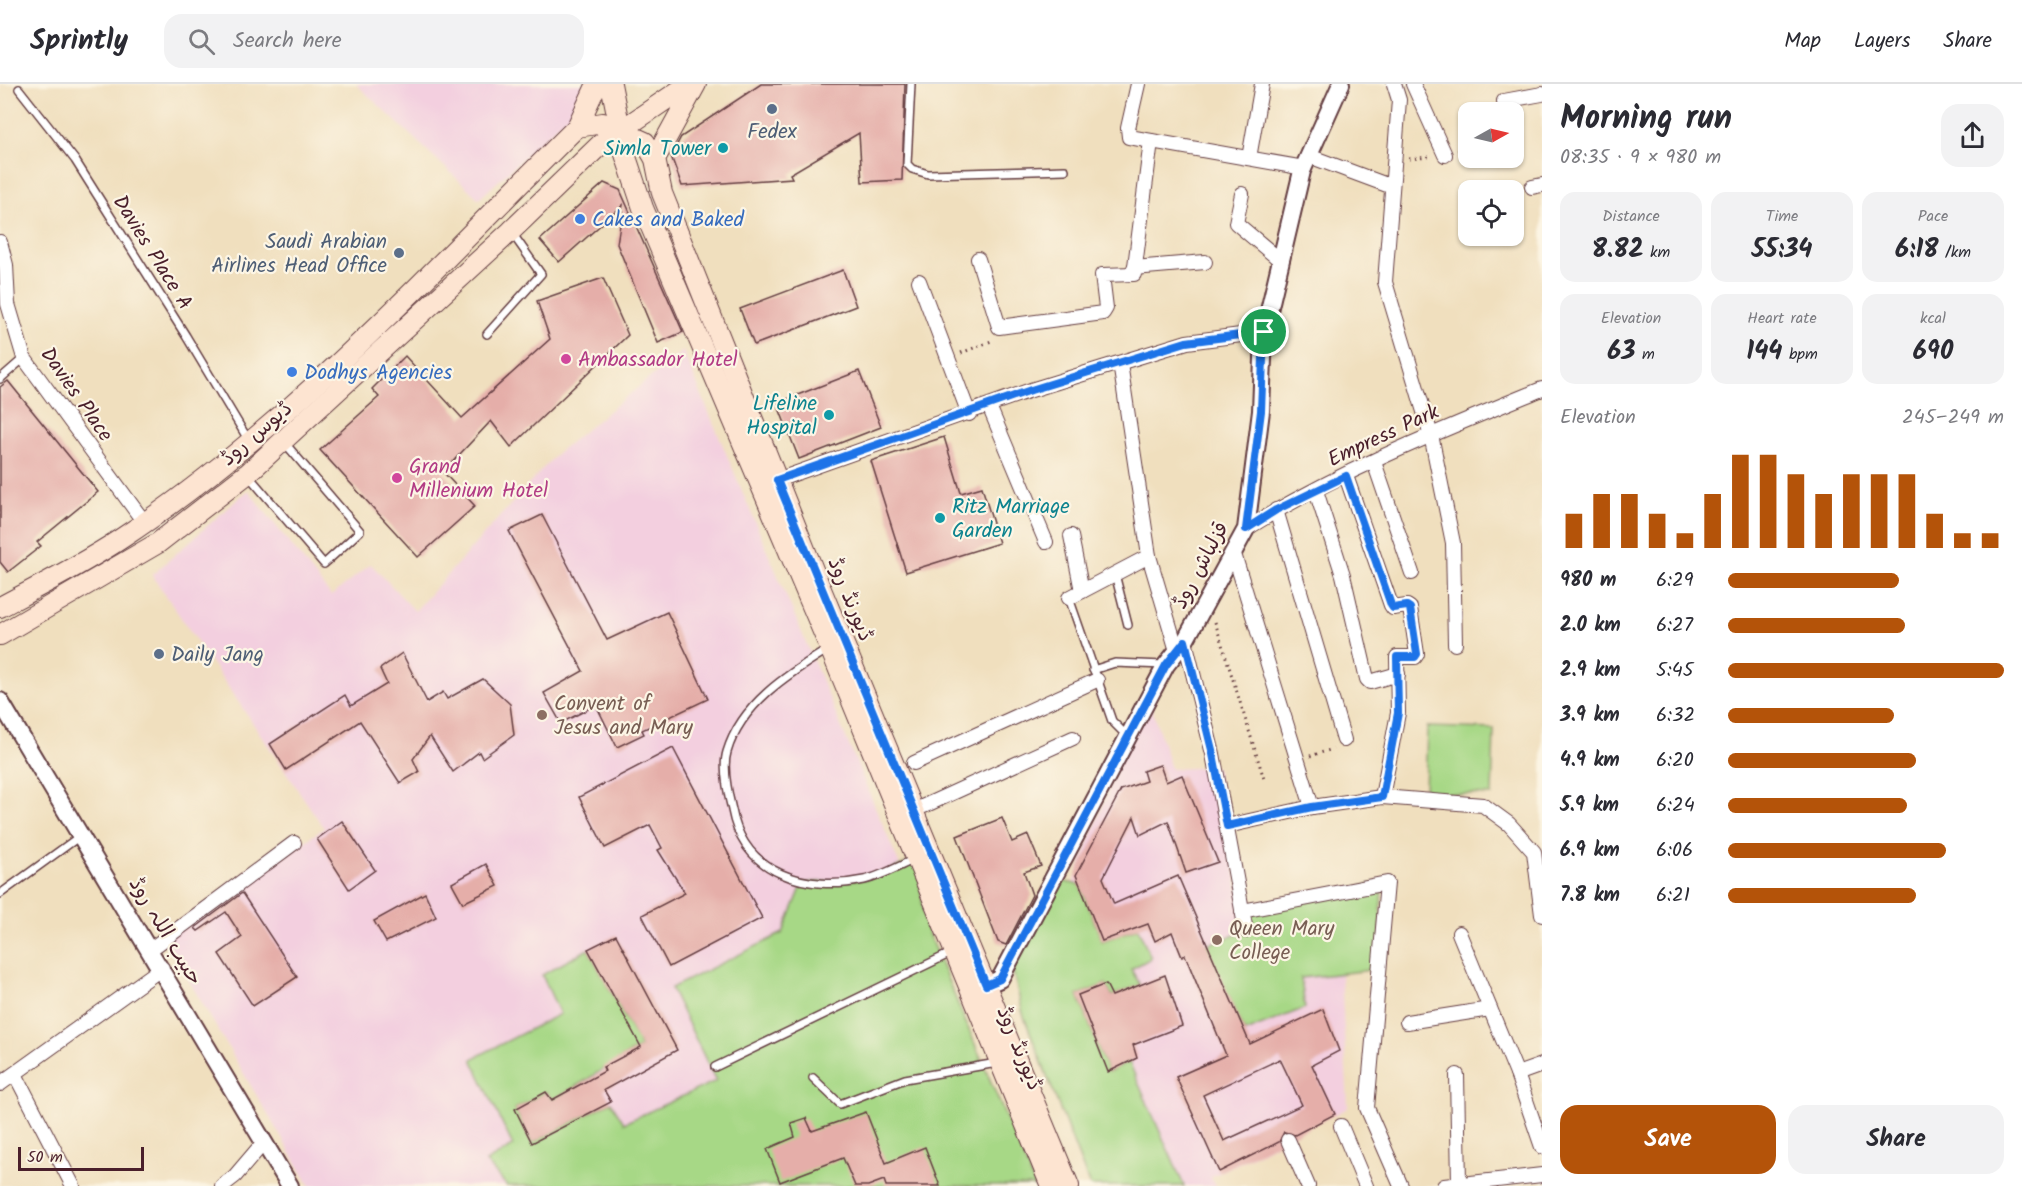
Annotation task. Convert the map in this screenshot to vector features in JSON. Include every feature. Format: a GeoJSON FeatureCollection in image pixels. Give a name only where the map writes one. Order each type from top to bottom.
{"type":"FeatureCollection","features":[{"type":"Feature","properties":{"kind":"main road","name":"ڈیوس روڈ"},"geometry":{"type":"LineString","coordinates":[[0,607],[109,546],[144,522],[208,476],[307,392],[577,127],[597,84]]}},
{"type":"Feature","properties":{"kind":"main road","name":"ڈیورنڈ روڈ"},"geometry":{"type":"LineString","coordinates":[[611,84],[619,130],[643,208],[830,648],[1051,1186]]}},
{"type":"Feature","properties":{"kind":"main road","name":"ڈیوس روڈ"},"geometry":{"type":"LineString","coordinates":[[0,635],[158,543],[247,474],[511,231],[602,143],[689,84]]}},
{"type":"Feature","properties":{"kind":"main road"},"geometry":{"type":"LineString","coordinates":[[654,159],[696,84]]}},
{"type":"Feature","properties":{"kind":"main road"},"geometry":{"type":"LineString","coordinates":[[577,127],[598,122],[619,130]]}},
{"type":"Feature","properties":{"kind":"main road","name":"ڈیورنڈ روڈ"},"geometry":{"type":"LineString","coordinates":[[619,130],[645,142],[654,159],[662,192],[777,480],[1069,1186]]}},
{"type":"Feature","properties":{"kind":"street"},"geometry":{"type":"LineString","coordinates":[[1138,84],[1128,128],[1129,137],[1249,158],[1307,162],[1388,185]]}},
{"type":"Feature","properties":{"kind":"street"},"geometry":{"type":"LineString","coordinates":[[1249,158],[1262,84]]}},
{"type":"Feature","properties":{"kind":"street","name":"قزلباش روڈ"},"geometry":{"type":"LineString","coordinates":[[986,985],[1000,979],[1166,665],[1181,646],[1246,529],[1261,411],[1264,332],[1307,162],[1341,84]]}},
{"type":"Feature","properties":{"kind":"street"},"geometry":{"type":"LineString","coordinates":[[1394,84],[1399,100],[1385,282],[1431,435],[1453,543],[1455,644]]}},
{"type":"Feature","properties":{"kind":"street"},"geometry":{"type":"LineString","coordinates":[[1413,84],[1445,155]]}},
{"type":"Feature","properties":{"kind":"street"},"geometry":{"type":"LineString","coordinates":[[1504,102],[1542,94]]}},
{"type":"Feature","properties":{"kind":"street"},"geometry":{"type":"LineString","coordinates":[[978,259],[999,327],[1103,313],[1106,308],[1102,275],[1130,276],[1134,274],[1151,141]]}},
{"type":"Feature","properties":{"kind":"street"},"geometry":{"type":"LineString","coordinates":[[1242,194],[1236,223],[1281,261]]}},
{"type":"Feature","properties":{"kind":"street","name":"Davies Place"},"geometry":{"type":"LineString","coordinates":[[0,242],[6,265],[8,304],[24,358],[144,522]]}},
{"type":"Feature","properties":{"kind":"street"},"geometry":{"type":"LineString","coordinates":[[1134,268],[1205,262]]}},
{"type":"Feature","properties":{"kind":"street"},"geometry":{"type":"LineString","coordinates":[[919,281],[969,414]]}},
{"type":"Feature","properties":{"kind":"street"},"geometry":{"type":"LineString","coordinates":[[777,480],[989,406],[1186,342],[1264,332]]}},
{"type":"Feature","properties":{"kind":"street"},"geometry":{"type":"LineString","coordinates":[[1120,363],[1149,556],[1181,646],[1213,754],[1246,931]]}},
{"type":"Feature","properties":{"kind":"street","name":"Empress Park"},"geometry":{"type":"LineString","coordinates":[[1246,529],[1276,510],[1374,462],[1542,388]]}},
{"type":"Feature","properties":{"kind":"street"},"geometry":{"type":"LineString","coordinates":[[989,406],[1046,542]]}},
{"type":"Feature","properties":{"kind":"street"},"geometry":{"type":"LineString","coordinates":[[1374,462],[1412,573]]}},
{"type":"Feature","properties":{"kind":"street"},"geometry":{"type":"LineString","coordinates":[[1346,476],[1391,605],[1393,608],[1407,606],[1410,608],[1416,656],[1397,657],[1398,713],[1382,797]]}},
{"type":"Feature","properties":{"kind":"street"},"geometry":{"type":"LineString","coordinates":[[1316,491],[1343,575],[1367,679],[1370,682],[1398,674]]}},
{"type":"Feature","properties":{"kind":"street"},"geometry":{"type":"LineString","coordinates":[[1276,510],[1344,740]]}},
{"type":"Feature","properties":{"kind":"street"},"geometry":{"type":"LineString","coordinates":[[1071,536],[1082,591]]}},
{"type":"Feature","properties":{"kind":"street"},"geometry":{"type":"LineString","coordinates":[[1234,554],[1312,807]]}},
{"type":"Feature","properties":{"kind":"street"},"geometry":{"type":"LineString","coordinates":[[1069,598],[1149,556]]}},
{"type":"Feature","properties":{"kind":"street"},"geometry":{"type":"LineString","coordinates":[[914,764],[1095,675]]}},
{"type":"Feature","properties":{"kind":"street","name":"حبیب اللہ روڈ"},"geometry":{"type":"LineString","coordinates":[[0,700],[151,949],[290,1186]]}},
{"type":"Feature","properties":{"kind":"street"},"geometry":{"type":"LineString","coordinates":[[924,806],[1073,738]]}},
{"type":"Feature","properties":{"kind":"street"},"geometry":{"type":"LineString","coordinates":[[1227,826],[1312,807],[1382,797],[1483,806],[1509,824],[1535,856],[1542,915]]}},
{"type":"Feature","properties":{"kind":"street"},"geometry":{"type":"LineString","coordinates":[[151,949],[294,843]]}},
{"type":"Feature","properties":{"kind":"street"},"geometry":{"type":"LineString","coordinates":[[1242,911],[1387,883],[1367,1108],[1401,1186]]}},
{"type":"Feature","properties":{"kind":"street"},"geometry":{"type":"LineString","coordinates":[[1459,933],[1517,1074],[1542,1146]]}},
{"type":"Feature","properties":{"kind":"street"},"geometry":{"type":"LineString","coordinates":[[0,1084],[162,968]]}},
{"type":"Feature","properties":{"kind":"street"},"geometry":{"type":"LineString","coordinates":[[1407,1022],[1490,1009]]}},
{"type":"Feature","properties":{"kind":"street"},"geometry":{"type":"LineString","coordinates":[[1517,1074],[1542,1065]]}},
{"type":"Feature","properties":{"kind":"street"},"geometry":{"type":"LineString","coordinates":[[15,1074],[73,1186]]}},
{"type":"Feature","properties":{"kind":"street"},"geometry":{"type":"LineString","coordinates":[[1457,1075],[1459,1183]]}},
{"type":"Feature","properties":{"kind":"street"},"geometry":{"type":"LineString","coordinates":[[1341,1126],[1366,1186]]}},
{"type":"Feature","properties":{"kind":"street"},"geometry":{"type":"LineString","coordinates":[[1288,1140],[1308,1186]]}},
{"type":"Feature","properties":{"kind":"street"},"geometry":{"type":"LineString","coordinates":[[222,1186],[235,1176],[264,1142]]}},
{"type":"Feature","properties":{"kind":"street"},"geometry":{"type":"LineString","coordinates":[[1444,1186],[1459,1183],[1513,1182],[1542,1175]]}},
{"type":"Feature","properties":{"kind":"lane"},"geometry":{"type":"LineString","coordinates":[[911,84],[907,164],[912,169],[928,174],[1065,170]]}},
{"type":"Feature","properties":{"kind":"lane","name":"Davies Place A"},"geometry":{"type":"LineString","coordinates":[[19,89],[75,160],[249,441]]}},
{"type":"Feature","properties":{"kind":"lane"},"geometry":{"type":"LineString","coordinates":[[487,334],[541,274],[511,231]]}},
{"type":"Feature","properties":{"kind":"lane"},"geometry":{"type":"LineString","coordinates":[[0,379],[24,358]]}},
{"type":"Feature","properties":{"kind":"lane"},"geometry":{"type":"LineString","coordinates":[[247,474],[324,564],[360,531],[284,442]]}},
{"type":"Feature","properties":{"kind":"lane"},"geometry":{"type":"LineString","coordinates":[[1115,574],[1128,625]]}},
{"type":"Feature","properties":{"kind":"lane"},"geometry":{"type":"LineString","coordinates":[[1069,598],[1112,721],[1129,737]]}},
{"type":"Feature","properties":{"kind":"lane"},"geometry":{"type":"LineString","coordinates":[[830,648],[786,675],[742,722],[726,753],[727,788],[733,818],[746,843],[761,864],[786,877],[812,884],[866,879],[917,859]]}},
{"type":"Feature","properties":{"kind":"lane"},"geometry":{"type":"LineString","coordinates":[[1095,675],[1115,663],[1166,665]]}},
{"type":"Feature","properties":{"kind":"lane"},"geometry":{"type":"LineString","coordinates":[[0,894],[82,835]]}},
{"type":"Feature","properties":{"kind":"lane"},"geometry":{"type":"LineString","coordinates":[[716,1067],[955,951]]}},
{"type":"Feature","properties":{"kind":"lane"},"geometry":{"type":"LineString","coordinates":[[813,1078],[840,1104],[905,1079],[1000,1062]]}},
{"type":"Feature","properties":{"kind":"path"},"geometry":{"type":"LineString","coordinates":[[947,357],[1002,337],[999,327]]}},
{"type":"Feature","properties":{"kind":"path"},"geometry":{"type":"LineString","coordinates":[[1208,600],[1265,782]]}},
{"type":"Feature","properties":{"kind":"path"},"geometry":{"type":"LineString","coordinates":[[1298,760],[1343,745],[1344,740]]}},
{"type":"Feature","properties":{"kind":"shaded area"},"geometry":{"type":"Polygon","coordinates":[[[356,84],[588,84],[576,109],[479,199],[356,84]]]}},
{"type":"Feature","properties":{"kind":"shaded area","name":"Convent of Jesus and Mary"},"geometry":{"type":"Polygon","coordinates":[[[683,351],[1035,1186],[310,1186],[165,940],[324,828],[152,575],[248,490],[331,596],[371,564],[415,611],[557,453],[683,351]]]}},
{"type":"Feature","properties":{"kind":"shaded area","name":"Queen Mary College"},"geometry":{"type":"Polygon","coordinates":[[[1149,699],[1171,769],[1216,767],[1242,911],[1341,972],[1348,1108],[1211,1177],[1215,1186],[1090,1186],[1023,1014],[1129,737],[1149,699]]]}},
{"type":"Feature","properties":{"kind":"green space"},"geometry":{"type":"Polygon","coordinates":[[[1427,727],[1494,729],[1492,795],[1425,793],[1427,727]]]}},
{"type":"Feature","properties":{"kind":"green space"},"geometry":{"type":"Polygon","coordinates":[[[917,859],[925,926],[1035,1186],[507,1186],[486,1162],[513,1146],[472,1059],[560,1014],[542,975],[588,949],[641,1047],[552,1100],[546,1092],[515,1109],[532,1143],[611,1102],[624,1123],[716,1081],[671,988],[783,933],[803,883],[866,879],[917,859]]]}},
{"type":"Feature","properties":{"kind":"green space"},"geometry":{"type":"Polygon","coordinates":[[[1052,879],[1080,885],[1102,941],[1138,928],[1151,958],[1131,969],[1140,985],[1112,996],[1106,984],[1078,995],[1108,1072],[1129,1062],[1184,1186],[1090,1186],[1023,1014],[1010,959],[1052,879]]]}},
{"type":"Feature","properties":{"kind":"green space"},"geometry":{"type":"Polygon","coordinates":[[[1382,882],[1379,969],[1301,978],[1305,1008],[1245,1032],[1206,945],[1246,931],[1242,911],[1382,882]]]}},
{"type":"Feature","properties":{"kind":"building"},"geometry":{"type":"Polygon","coordinates":[[[761,84],[905,84],[902,180],[862,182],[859,133],[790,174],[792,178],[682,186],[671,156],[681,137],[761,84]]]}},
{"type":"Feature","properties":{"kind":"building"},"geometry":{"type":"Polygon","coordinates":[[[604,183],[620,190],[683,332],[658,343],[617,244],[623,205],[559,262],[540,240],[604,183]]]}},
{"type":"Feature","properties":{"kind":"building"},"geometry":{"type":"Polygon","coordinates":[[[843,270],[856,306],[754,345],[740,309],[843,270]]]}},
{"type":"Feature","properties":{"kind":"building"},"geometry":{"type":"Polygon","coordinates":[[[603,278],[628,335],[511,447],[491,421],[443,472],[475,506],[418,557],[320,450],[379,397],[372,389],[405,356],[462,418],[550,339],[537,301],[603,278]]]}},
{"type":"Feature","properties":{"kind":"building","name":"Lifeline Hospital"},"geometry":{"type":"Polygon","coordinates":[[[859,371],[881,427],[799,459],[777,403],[859,371]]]}},
{"type":"Feature","properties":{"kind":"building"},"geometry":{"type":"Polygon","coordinates":[[[8,381],[98,492],[37,542],[41,546],[8,572],[0,562],[0,387],[8,381]]]}},
{"type":"Feature","properties":{"kind":"building","name":"Ritz Marriage Garden"},"geometry":{"type":"Polygon","coordinates":[[[944,437],[961,493],[982,487],[999,543],[906,572],[871,461],[944,437]]]}},
{"type":"Feature","properties":{"kind":"building"},"geometry":{"type":"Polygon","coordinates":[[[542,515],[607,640],[667,612],[708,699],[642,730],[644,734],[617,747],[596,705],[561,723],[544,693],[583,671],[509,531],[542,515]]]}},
{"type":"Feature","properties":{"kind":"building"},"geometry":{"type":"Polygon","coordinates":[[[402,653],[427,702],[443,692],[447,699],[483,679],[510,704],[514,735],[482,758],[479,752],[453,772],[430,736],[413,759],[419,772],[400,783],[360,721],[286,770],[270,744],[345,695],[351,706],[387,684],[380,669],[402,653]]]}},
{"type":"Feature","properties":{"kind":"building"},"geometry":{"type":"Polygon","coordinates":[[[673,748],[762,918],[669,967],[642,915],[685,893],[658,850],[662,848],[650,825],[605,848],[579,797],[673,748]]]}},
{"type":"Feature","properties":{"kind":"building"},"geometry":{"type":"Polygon","coordinates":[[[1160,765],[1166,782],[1182,775],[1218,862],[1186,873],[1168,821],[1140,835],[1134,817],[1103,878],[1114,904],[1178,876],[1250,1044],[1323,1009],[1339,1051],[1312,1065],[1335,1114],[1295,1135],[1284,1132],[1279,1142],[1219,1172],[1176,1077],[1226,1055],[1185,955],[1182,957],[1172,932],[1155,941],[1148,924],[1102,941],[1076,875],[1121,790],[1146,781],[1143,771],[1160,765]],[[1280,1059],[1203,1095],[1224,1141],[1302,1105],[1280,1059]]]}},
{"type":"Feature","properties":{"kind":"building"},"geometry":{"type":"Polygon","coordinates":[[[1002,818],[1012,842],[1028,835],[1041,866],[1024,872],[1032,895],[1006,945],[998,942],[957,836],[1002,818]]]}},
{"type":"Feature","properties":{"kind":"building"},"geometry":{"type":"Polygon","coordinates":[[[342,821],[375,870],[349,889],[317,839],[342,821]]]}},
{"type":"Feature","properties":{"kind":"building"},"geometry":{"type":"Polygon","coordinates":[[[486,864],[498,886],[463,903],[452,883],[486,864]]]}},
{"type":"Feature","properties":{"kind":"building"},"geometry":{"type":"Polygon","coordinates":[[[242,893],[297,977],[253,1006],[219,954],[242,937],[226,912],[198,931],[195,928],[242,893]]]}},
{"type":"Feature","properties":{"kind":"building"},"geometry":{"type":"Polygon","coordinates":[[[425,893],[436,917],[386,942],[374,921],[425,893]]]}},
{"type":"Feature","properties":{"kind":"building"},"geometry":{"type":"Polygon","coordinates":[[[616,935],[677,1050],[604,1090],[611,1102],[532,1143],[515,1109],[546,1092],[552,1100],[605,1071],[603,1067],[641,1047],[588,949],[616,935]]]}},
{"type":"Feature","properties":{"kind":"building"},"geometry":{"type":"Polygon","coordinates":[[[1165,975],[1182,1026],[1133,1045],[1137,1058],[1108,1072],[1078,995],[1106,984],[1112,996],[1165,975]]]}},
{"type":"Feature","properties":{"kind":"building"},"geometry":{"type":"Polygon","coordinates":[[[866,1112],[886,1163],[925,1147],[940,1186],[886,1186],[884,1180],[868,1186],[855,1186],[843,1158],[780,1182],[767,1149],[795,1137],[791,1123],[806,1118],[812,1131],[866,1112]]]}},
{"type":"Feature","properties":{"kind":"place","name":"Fedex"},"geometry":{"type":"Point","coordinates":[772,109]}},
{"type":"Feature","properties":{"kind":"place","name":"Simla Tower"},"geometry":{"type":"Point","coordinates":[723,148]}},
{"type":"Feature","properties":{"kind":"place","name":"Cakes and Baked"},"geometry":{"type":"Point","coordinates":[580,219]}},
{"type":"Feature","properties":{"kind":"place","name":"Saudi Arabian Airlines Head Office"},"geometry":{"type":"Point","coordinates":[399,253]}},
{"type":"Feature","properties":{"kind":"place","name":"Ambassador Hotel"},"geometry":{"type":"Point","coordinates":[566,359]}},
{"type":"Feature","properties":{"kind":"place","name":"Dodhys Agencies"},"geometry":{"type":"Point","coordinates":[292,372]}},
{"type":"Feature","properties":{"kind":"place","name":"Lifeline Hospital"},"geometry":{"type":"Point","coordinates":[829,415]}},
{"type":"Feature","properties":{"kind":"place","name":"Grand Millenium Hotel"},"geometry":{"type":"Point","coordinates":[397,478]}},
{"type":"Feature","properties":{"kind":"place","name":"Ritz Marriage Garden"},"geometry":{"type":"Point","coordinates":[940,518]}},
{"type":"Feature","properties":{"kind":"place","name":"Daily Jang"},"geometry":{"type":"Point","coordinates":[159,654]}},
{"type":"Feature","properties":{"kind":"place","name":"Convent of Jesus and Mary"},"geometry":{"type":"Point","coordinates":[542,715]}},
{"type":"Feature","properties":{"kind":"place","name":"Queen Mary College"},"geometry":{"type":"Point","coordinates":[1217,940]}},
{"type":"Feature","properties":{"kind":"route"},"geometry":{"type":"LineString","coordinates":[[1264,332],[1261,411],[1246,529],[1276,510],[1346,476],[1391,605],[1393,608],[1409,606],[1410,608],[1417,654],[1415,657],[1397,657],[1398,713],[1382,797],[1312,807],[1227,826],[1213,754],[1185,641],[1166,665],[1000,979],[986,985],[777,480],[969,414],[1031,390],[1186,342],[1264,332]]}}]}
